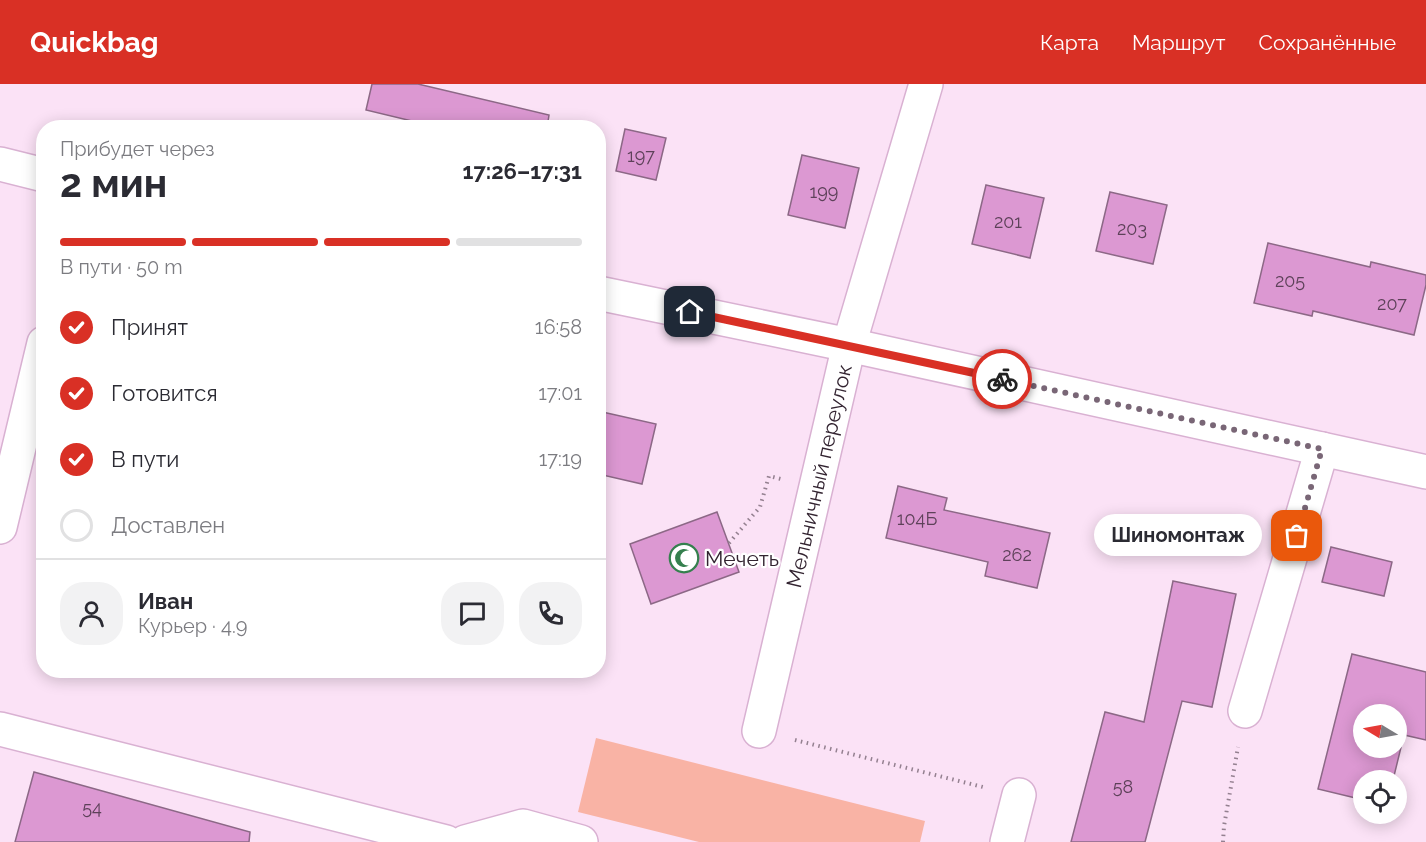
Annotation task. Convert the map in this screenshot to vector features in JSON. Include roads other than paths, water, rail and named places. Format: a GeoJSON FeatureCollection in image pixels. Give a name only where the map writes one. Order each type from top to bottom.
{"type":"FeatureCollection","features":[{"type":"Feature","properties":{"kind":"main road","name":"Мельничный переулок"},"geometry":{"type":"LineString","coordinates":[[759,731],[849,345],[926,84]]}},
{"type":"Feature","properties":{"kind":"main road"},"geometry":{"type":"LineString","coordinates":[[0,164],[36,173]]}},
{"type":"Feature","properties":{"kind":"main road"},"geometry":{"type":"LineString","coordinates":[[606,295],[849,345],[1426,472]]}},
{"type":"Feature","properties":{"kind":"main road"},"geometry":{"type":"LineString","coordinates":[[1,522],[36,376]]}},
{"type":"Feature","properties":{"kind":"main road"},"geometry":{"type":"LineString","coordinates":[[1245,711],[1322,449]]}},
{"type":"Feature","properties":{"kind":"main road"},"geometry":{"type":"LineString","coordinates":[[0,729],[446,842]]}},
{"type":"Feature","properties":{"kind":"main road"},"geometry":{"type":"LineString","coordinates":[[1007,842],[1019,795]]}},
{"type":"Feature","properties":{"kind":"main road"},"geometry":{"type":"LineString","coordinates":[[465,842],[523,826],[580,842]]}},
{"type":"Feature","properties":{"kind":"place","name":"Шиномонтаж"},"geometry":{"type":"Point","coordinates":[1297,536]}},
{"type":"Feature","properties":{"kind":"place","name":"Мечеть"},"geometry":{"type":"Point","coordinates":[684,558]}}]}
